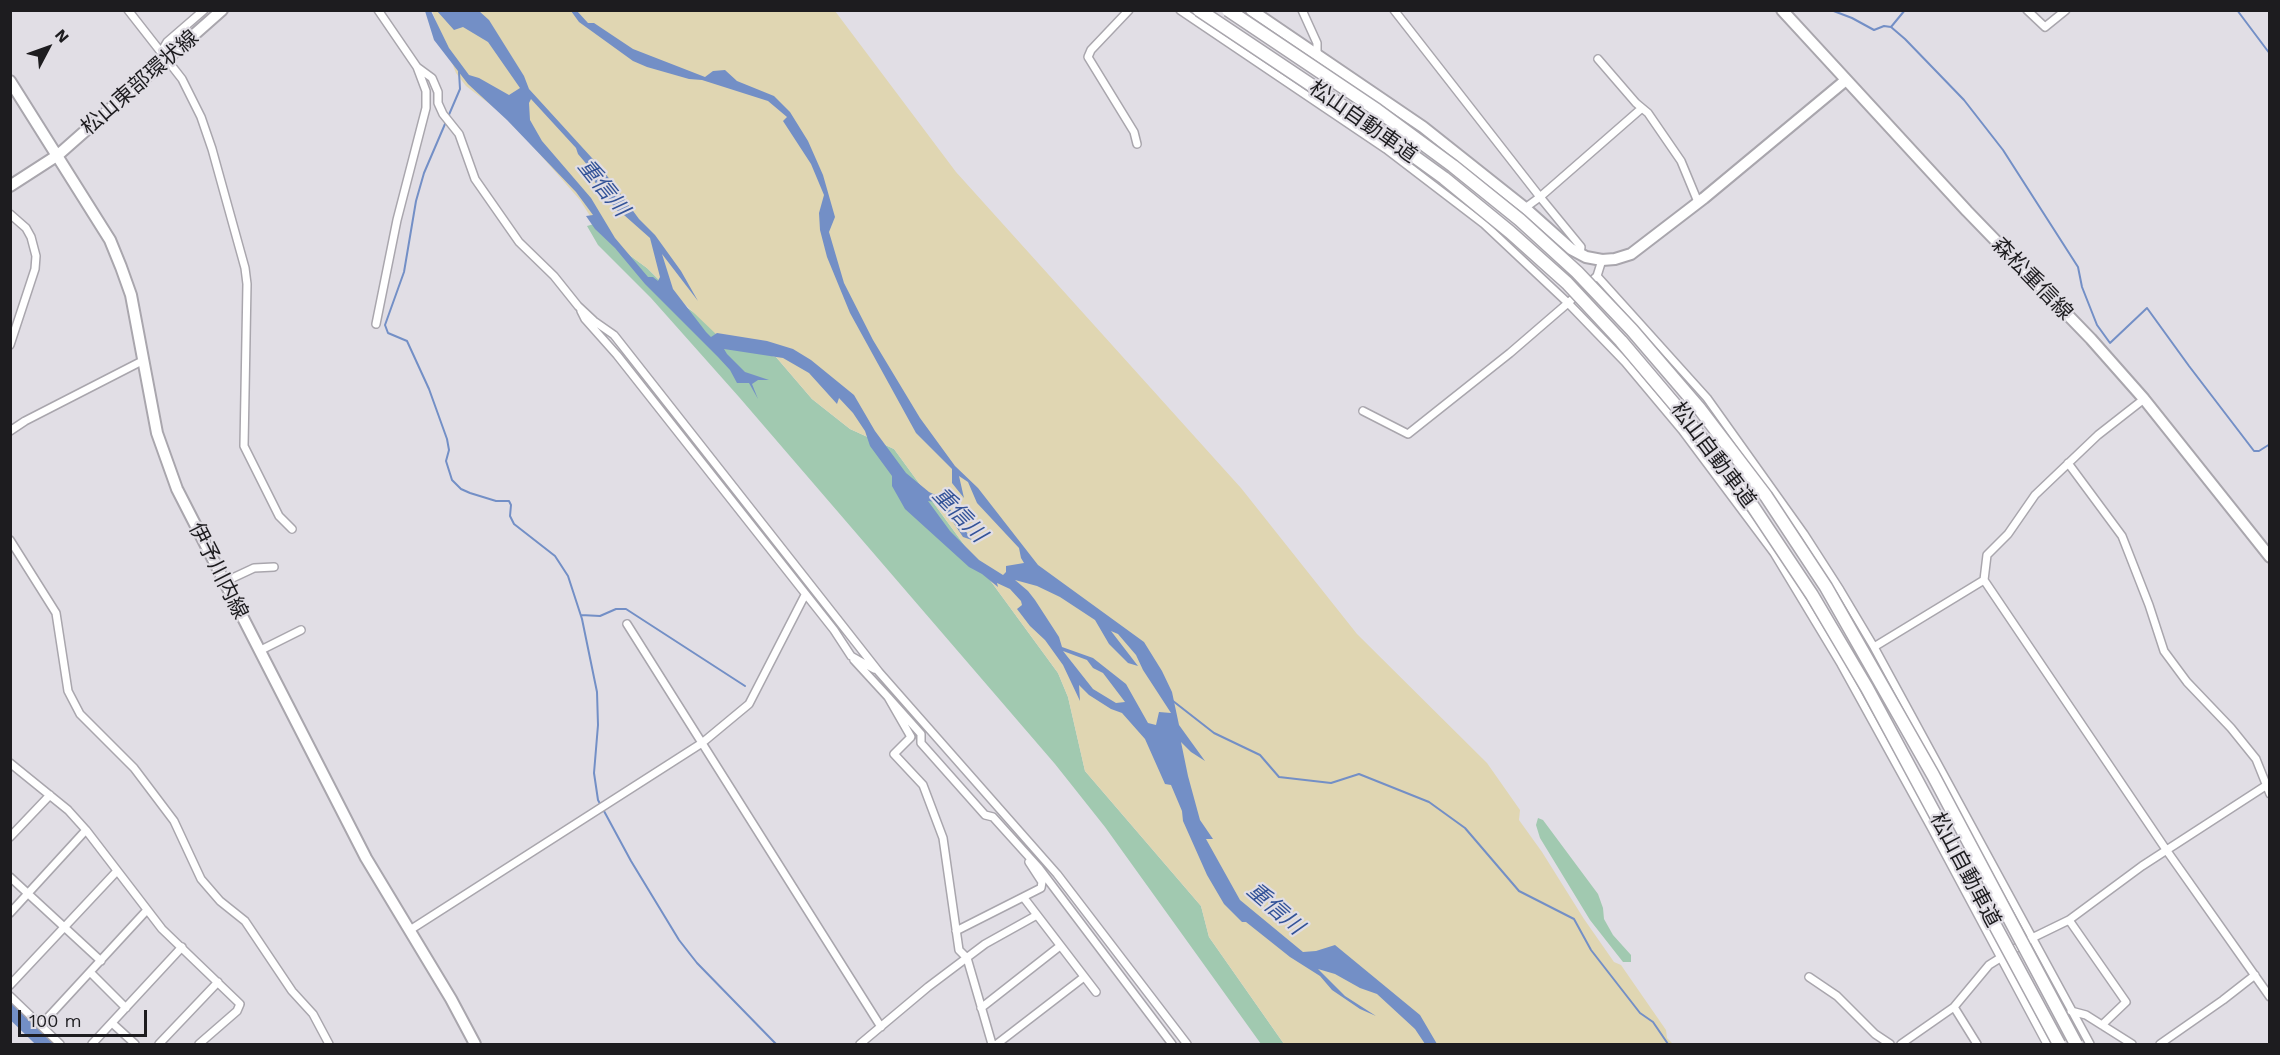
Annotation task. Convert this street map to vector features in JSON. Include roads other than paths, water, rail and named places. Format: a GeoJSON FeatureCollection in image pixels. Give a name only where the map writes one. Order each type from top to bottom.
{"type":"FeatureCollection","features":[{"type":"Feature","properties":{"kind":"highway","name":"松山自動車道"},"geometry":{"type":"LineString","coordinates":[[1199,10],[1368,123],[1444,178],[1510,232],[1567,284],[1622,341],[1687,419],[1752,505],[1818,604],[1867,688],[2058,1044]]}},
{"type":"Feature","properties":{"kind":"highway","name":"松山自動車道"},"geometry":{"type":"LineString","coordinates":[[1228,10],[1377,110],[1453,166],[1520,220],[1577,273],[1632,330],[1699,408],[1766,495],[1832,596],[1933,775],[2076,1044]]}},
{"type":"Feature","properties":{"kind":"main road","name":"松山東部環状線"},"geometry":{"type":"LineString","coordinates":[[10,186],[58,155],[164,56],[222,10]]}},
{"type":"Feature","properties":{"kind":"main road"},"geometry":{"type":"LineString","coordinates":[[1251,10],[1400,111],[1526,208],[1563,242],[1580,254],[1602,260],[1631,255],[1846,80]]}},
{"type":"Feature","properties":{"kind":"main road","name":"森松重信線"},"geometry":{"type":"LineString","coordinates":[[1782,10],[1967,211],[2091,339],[2144,399],[2270,557]]}},
{"type":"Feature","properties":{"kind":"main road","name":"伊予川内線"},"geometry":{"type":"LineString","coordinates":[[10,81],[110,240],[131,295],[157,433],[177,489],[366,858],[475,1044]]}},
{"type":"Feature","properties":{"kind":"street"},"geometry":{"type":"LineString","coordinates":[[128,10],[152,44],[182,79],[201,117],[212,149],[245,268],[244,446],[279,516],[292,529]]}},
{"type":"Feature","properties":{"kind":"street"},"geometry":{"type":"LineString","coordinates":[[164,56],[167,42],[204,10]]}},
{"type":"Feature","properties":{"kind":"street"},"geometry":{"type":"LineString","coordinates":[[376,324],[397,220],[426,108],[426,91],[417,67],[378,10]]}},
{"type":"Feature","properties":{"kind":"street"},"geometry":{"type":"LineString","coordinates":[[1129,10],[1091,50],[1088,57],[1134,132],[1137,144]]}},
{"type":"Feature","properties":{"kind":"street"},"geometry":{"type":"LineString","coordinates":[[1180,10],[1386,149],[1484,224],[1568,303],[1625,362],[1683,429],[1774,553],[1847,674],[2047,1044]]}},
{"type":"Feature","properties":{"kind":"street"},"geometry":{"type":"LineString","coordinates":[[1302,10],[1317,43],[1317,55]]}},
{"type":"Feature","properties":{"kind":"street"},"geometry":{"type":"LineString","coordinates":[[1394,10],[1581,248],[1580,254]]}},
{"type":"Feature","properties":{"kind":"street"},"geometry":{"type":"LineString","coordinates":[[2027,10],[2045,27],[2066,10]]}},
{"type":"Feature","properties":{"kind":"street"},"geometry":{"type":"LineString","coordinates":[[1598,59],[1648,113],[1681,161],[1698,202]]}},
{"type":"Feature","properties":{"kind":"street"},"geometry":{"type":"LineString","coordinates":[[417,67],[432,78],[438,92],[438,103],[443,114],[459,134],[475,179],[519,242],[554,276],[578,306],[614,335],[879,672],[1057,874],[1187,1044]]}},
{"type":"Feature","properties":{"kind":"street"},"geometry":{"type":"LineString","coordinates":[[1526,208],[1642,108]]}},
{"type":"Feature","properties":{"kind":"street"},"geometry":{"type":"LineString","coordinates":[[10,213],[26,228],[36,256],[32,278],[10,345]]}},
{"type":"Feature","properties":{"kind":"street"},"geometry":{"type":"LineString","coordinates":[[1363,411],[1408,434],[1510,353],[1568,303],[1597,276],[1602,260]]}},
{"type":"Feature","properties":{"kind":"street"},"geometry":{"type":"LineString","coordinates":[[1597,276],[1707,398],[1804,534],[1874,647],[2090,1044]]}},
{"type":"Feature","properties":{"kind":"street"},"geometry":{"type":"LineString","coordinates":[[578,306],[585,319],[617,355],[834,630],[851,656],[921,734],[921,743],[928,752],[985,815],[993,817],[1039,868],[1172,1044]]}},
{"type":"Feature","properties":{"kind":"street"},"geometry":{"type":"LineString","coordinates":[[10,431],[25,421],[142,361]]}},
{"type":"Feature","properties":{"kind":"street"},"geometry":{"type":"LineString","coordinates":[[2144,399],[2098,435],[2035,495],[2008,534],[1987,555],[1984,580],[2166,851],[2270,997]]}},
{"type":"Feature","properties":{"kind":"street"},"geometry":{"type":"LineString","coordinates":[[2068,463],[2122,536],[2149,605],[2163,651],[2187,682],[2231,728],[2256,759],[2268,784],[2270,794]]}},
{"type":"Feature","properties":{"kind":"street"},"geometry":{"type":"LineString","coordinates":[[10,540],[56,613],[68,691],[80,714],[134,768],[174,821],[201,879],[219,901],[245,921],[292,991],[313,1014],[329,1044]]}},
{"type":"Feature","properties":{"kind":"street"},"geometry":{"type":"LineString","coordinates":[[224,582],[254,568],[274,567]]}},
{"type":"Feature","properties":{"kind":"street"},"geometry":{"type":"LineString","coordinates":[[1874,647],[1984,580]]}},
{"type":"Feature","properties":{"kind":"street"},"geometry":{"type":"LineString","coordinates":[[410,930],[702,742],[748,704],[805,595]]}},
{"type":"Feature","properties":{"kind":"street"},"geometry":{"type":"LineString","coordinates":[[627,624],[881,1027]]}},
{"type":"Feature","properties":{"kind":"street"},"geometry":{"type":"LineString","coordinates":[[259,651],[301,630]]}},
{"type":"Feature","properties":{"kind":"street"},"geometry":{"type":"LineString","coordinates":[[851,656],[879,672]]}},
{"type":"Feature","properties":{"kind":"street"},"geometry":{"type":"LineString","coordinates":[[888,697],[911,737],[894,754],[923,785],[943,838],[959,950],[967,958],[992,1044]]}},
{"type":"Feature","properties":{"kind":"street"},"geometry":{"type":"LineString","coordinates":[[11,763],[68,810],[162,929],[240,1004],[237,1011],[199,1044]]}},
{"type":"Feature","properties":{"kind":"street"},"geometry":{"type":"LineString","coordinates":[[1901,1044],[1954,1007],[1989,965],[2000,957],[2069,920],[2104,892],[2268,784]]}},
{"type":"Feature","properties":{"kind":"street"},"geometry":{"type":"LineString","coordinates":[[10,837],[50,795]]}},
{"type":"Feature","properties":{"kind":"street"},"geometry":{"type":"LineString","coordinates":[[956,931],[1041,888],[1042,882],[1016,842],[1005,822],[1002,810]]}},
{"type":"Feature","properties":{"kind":"street"},"geometry":{"type":"LineString","coordinates":[[10,913],[86,830]]}},
{"type":"Feature","properties":{"kind":"street"},"geometry":{"type":"LineString","coordinates":[[10,985],[117,871]]}},
{"type":"Feature","properties":{"kind":"street"},"geometry":{"type":"LineString","coordinates":[[10,877],[100,961]]}},
{"type":"Feature","properties":{"kind":"street"},"geometry":{"type":"LineString","coordinates":[[1024,898],[1096,992]]}},
{"type":"Feature","properties":{"kind":"street"},"geometry":{"type":"LineString","coordinates":[[41,1025],[147,910]]}},
{"type":"Feature","properties":{"kind":"street"},"geometry":{"type":"LineString","coordinates":[[860,1044],[985,944],[1036,915]]}},
{"type":"Feature","properties":{"kind":"street"},"geometry":{"type":"LineString","coordinates":[[2069,920],[2126,1002],[2102,1025]]}},
{"type":"Feature","properties":{"kind":"street"},"geometry":{"type":"LineString","coordinates":[[981,1008],[1060,946]]}},
{"type":"Feature","properties":{"kind":"street"},"geometry":{"type":"LineString","coordinates":[[92,1044],[182,947]]}},
{"type":"Feature","properties":{"kind":"street"},"geometry":{"type":"LineString","coordinates":[[90,972],[126,1008]]}},
{"type":"Feature","properties":{"kind":"street"},"geometry":{"type":"LineString","coordinates":[[2160,1044],[2223,1000],[2254,975]]}},
{"type":"Feature","properties":{"kind":"street"},"geometry":{"type":"LineString","coordinates":[[997,1044],[1084,977]]}},
{"type":"Feature","properties":{"kind":"street"},"geometry":{"type":"LineString","coordinates":[[1809,977],[1837,996],[1875,1034],[1890,1044]]}},
{"type":"Feature","properties":{"kind":"street"},"geometry":{"type":"LineString","coordinates":[[2262,985],[2270,979]]}},
{"type":"Feature","properties":{"kind":"street"},"geometry":{"type":"LineString","coordinates":[[159,1044],[218,982]]}},
{"type":"Feature","properties":{"kind":"street"},"geometry":{"type":"LineString","coordinates":[[11,998],[60,1044]]}},
{"type":"Feature","properties":{"kind":"street"},"geometry":{"type":"LineString","coordinates":[[1954,1007],[1977,1044]]}},
{"type":"Feature","properties":{"kind":"street"},"geometry":{"type":"LineString","coordinates":[[2071,1011],[2086,1015],[2132,1044]]}},
{"type":"Feature","properties":{"kind":"street"},"geometry":{"type":"LineString","coordinates":[[112,1023],[135,1044]]}},
{"type":"Feature","properties":{"kind":"water","name":"重信川"},"geometry":{"type":"Polygon","coordinates":[[[425,11],[431,11],[449,48],[469,75],[509,95],[520,88],[488,42],[463,27],[454,30],[437,11],[479,11],[489,20],[524,76],[529,89],[602,169],[681,271],[698,301],[662,254],[673,289],[706,332],[711,337],[717,333],[767,341],[793,349],[811,360],[854,395],[875,431],[906,473],[929,492],[942,498],[972,540],[963,537],[947,513],[936,502],[928,501],[950,531],[979,560],[1003,575],[1006,572],[1006,566],[1024,563],[1019,548],[977,503],[968,482],[959,476],[964,498],[952,483],[952,469],[916,433],[850,313],[827,257],[820,230],[819,213],[824,195],[811,164],[783,121],[787,117],[768,101],[633,61],[579,22],[571,11],[577,11],[588,23],[594,23],[633,49],[705,77],[713,71],[725,70],[737,81],[774,96],[790,112],[808,141],[823,175],[835,217],[829,232],[844,283],[873,340],[920,418],[955,466],[978,488],[1038,565],[1144,642],[1162,671],[1172,692],[1179,725],[1205,761],[1181,742],[1200,820],[1213,839],[1206,839],[1240,900],[1303,952],[1316,951],[1335,945],[1420,1015],[1437,1044],[1425,1044],[1415,1029],[1377,994],[1360,988],[1335,974],[1318,969],[1345,996],[1376,1016],[1360,1009],[1332,990],[1320,976],[1290,957],[1246,922],[1242,922],[1224,904],[1207,875],[1183,821],[1182,811],[1171,785],[1165,784],[1145,739],[1122,713],[1089,695],[1079,685],[1080,701],[1063,665],[1045,640],[1017,609],[1022,605],[1021,601],[1010,589],[997,583],[998,587],[969,567],[905,509],[892,486],[892,476],[870,446],[865,431],[853,413],[839,398],[837,404],[809,373],[783,358],[724,349],[745,372],[769,380],[758,380],[752,384],[758,399],[749,383],[737,383],[730,370],[645,284],[615,248],[595,229],[586,216],[593,215],[576,192],[507,120],[468,84],[434,40],[425,11]],[[531,99],[529,103],[530,120],[542,141],[591,198],[615,238],[648,277],[653,277],[658,281],[660,277],[650,238],[619,213],[596,184],[593,174],[606,187],[578,154],[576,148],[531,99]],[[1015,580],[1028,591],[1059,637],[1062,647],[1093,658],[1126,684],[1148,723],[1156,725],[1159,712],[1171,713],[1136,655],[1118,634],[1111,631],[1138,666],[1128,663],[1109,644],[1095,620],[1060,597],[1037,586],[1015,580]],[[1063,651],[1093,689],[1116,703],[1125,702],[1103,673],[1093,668],[1087,660],[1063,651]]]}},
{"type":"Feature","properties":{"kind":"waterway"},"geometry":{"type":"LineString","coordinates":[[1831,10],[1874,30],[1884,26],[1891,27],[1964,100],[2003,150],[2078,267],[2082,287],[2097,325],[2110,343],[2147,308],[2254,451],[2259,451],[2270,444]]}},
{"type":"Feature","properties":{"kind":"waterway"},"geometry":{"type":"LineString","coordinates":[[1891,27],[1905,10]]}},
{"type":"Feature","properties":{"kind":"waterway"},"geometry":{"type":"LineString","coordinates":[[2237,10],[2270,54]]}},
{"type":"Feature","properties":{"kind":"waterway"},"geometry":{"type":"LineString","coordinates":[[459,72],[460,89],[424,173],[416,201],[404,272],[385,325],[388,333],[407,341],[429,389],[447,439],[449,450],[446,461],[452,480],[461,489],[470,493],[496,501],[509,501],[510,516],[514,524],[555,556],[568,576],[582,619],[597,692],[598,725],[594,773],[598,800],[631,861],[679,940],[697,963],[776,1044]]}},
{"type":"Feature","properties":{"kind":"waterway"},"geometry":{"type":"LineString","coordinates":[[581,615],[600,616],[616,609],[626,609],[745,686]]}},
{"type":"Feature","properties":{"kind":"waterway"},"geometry":{"type":"LineString","coordinates":[[1173,701],[1214,733],[1260,755],[1279,777],[1331,783],[1359,774],[1429,802],[1465,828],[1519,891],[1574,919],[1591,950],[1640,1013],[1653,1022],[1668,1044]]}},
{"type":"Feature","properties":{"kind":"waterway"},"geometry":{"type":"LineString","coordinates":[[10,1009],[46,1044]]}}]}
